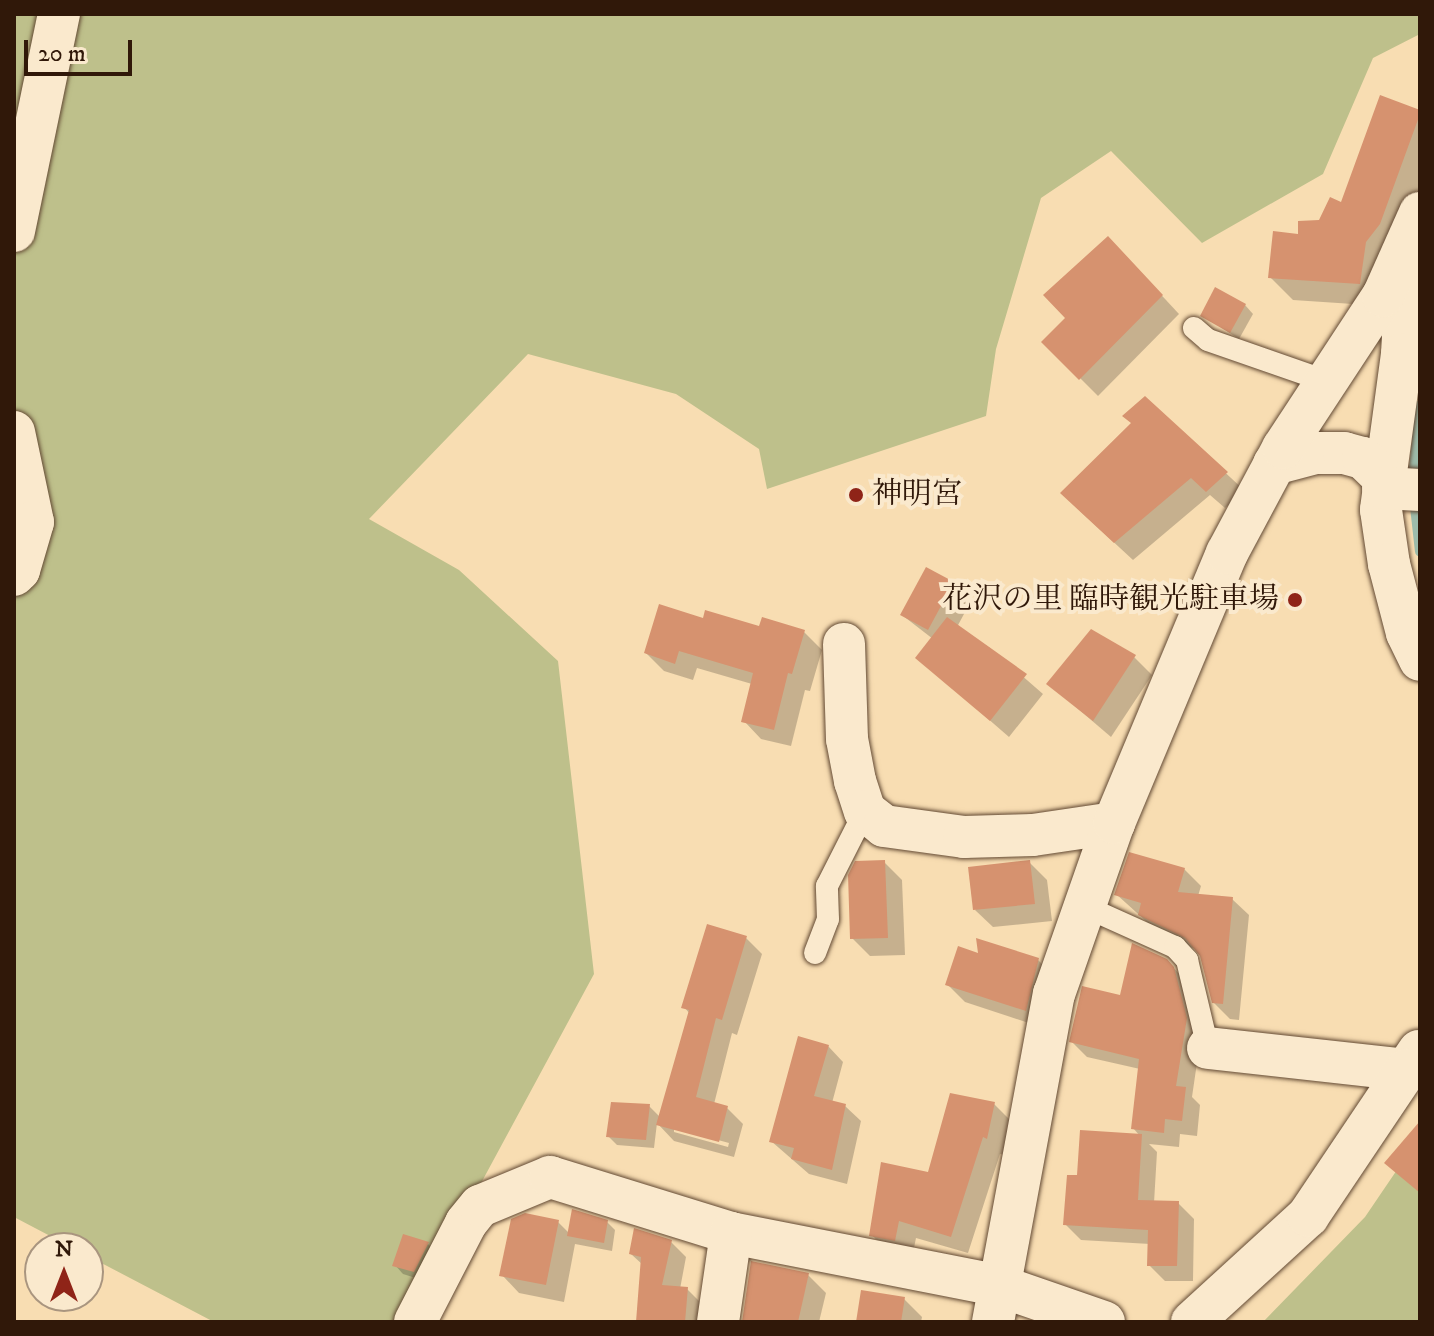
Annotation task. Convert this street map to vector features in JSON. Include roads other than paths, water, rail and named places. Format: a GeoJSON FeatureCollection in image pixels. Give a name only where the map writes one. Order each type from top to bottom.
{"type":"FeatureCollection","features":[{"type":"Feature","properties":{"kind":"street"},"geometry":{"type":"LineString","coordinates":[[14,231],[59,14]]}},
{"type":"Feature","properties":{"kind":"street"},"geometry":{"type":"LineString","coordinates":[[996,1304],[1054,994],[1114,823],[1227,553],[1274,464],[1383,296],[1414,229]]}},
{"type":"Feature","properties":{"kind":"street"},"geometry":{"type":"LineString","coordinates":[[1414,229],[1402,354],[1396,486],[1381,510],[1389,564],[1407,633],[1420,660]]}},
{"type":"Feature","properties":{"kind":"street"},"geometry":{"type":"LineString","coordinates":[[14,432],[33,522],[19,570],[14,575]]}},
{"type":"Feature","properties":{"kind":"street"},"geometry":{"type":"LineString","coordinates":[[1274,464],[1315,453],[1344,453],[1363,458],[1396,486]]}},
{"type":"Feature","properties":{"kind":"street"},"geometry":{"type":"LineString","coordinates":[[844,644],[847,739],[865,811],[884,826],[964,837],[1033,835],[1114,823]]}},
{"type":"Feature","properties":{"kind":"street"},"geometry":{"type":"LineString","coordinates":[[1208,1048],[1413,1060]]}},
{"type":"Feature","properties":{"kind":"street"},"geometry":{"type":"LineString","coordinates":[[1192,1322],[1308,1216],[1413,1060]]}},
{"type":"Feature","properties":{"kind":"street"},"geometry":{"type":"LineString","coordinates":[[415,1322],[466,1223],[480,1206],[550,1177],[731,1233],[996,1304],[1104,1322]]}},
{"type":"Feature","properties":{"kind":"street"},"geometry":{"type":"LineString","coordinates":[[718,1322],[731,1233]]}},
{"type":"Feature","properties":{"kind":"lane"},"geometry":{"type":"LineString","coordinates":[[1194,328],[1208,340],[1326,381]]}},
{"type":"Feature","properties":{"kind":"lane"},"geometry":{"type":"LineString","coordinates":[[815,953],[828,919],[827,886],[865,811]]}},
{"type":"Feature","properties":{"kind":"lane"},"geometry":{"type":"LineString","coordinates":[[1086,907],[1175,947],[1187,960],[1208,1048]]}},
{"type":"Feature","properties":{"kind":"waterway"},"geometry":{"type":"LineString","coordinates":[[1413,480],[1420,405]]}},
{"type":"Feature","properties":{"kind":"waterway"},"geometry":{"type":"LineString","coordinates":[[1414,497],[1420,551]]}},
{"type":"Feature","properties":{"kind":"place","name":"神明宮"},"geometry":{"type":"Point","coordinates":[856,495]}},
{"type":"Feature","properties":{"kind":"place","name":"花沢の里 臨時観光駐車場"},"geometry":{"type":"Point","coordinates":[1295,600]}}]}
